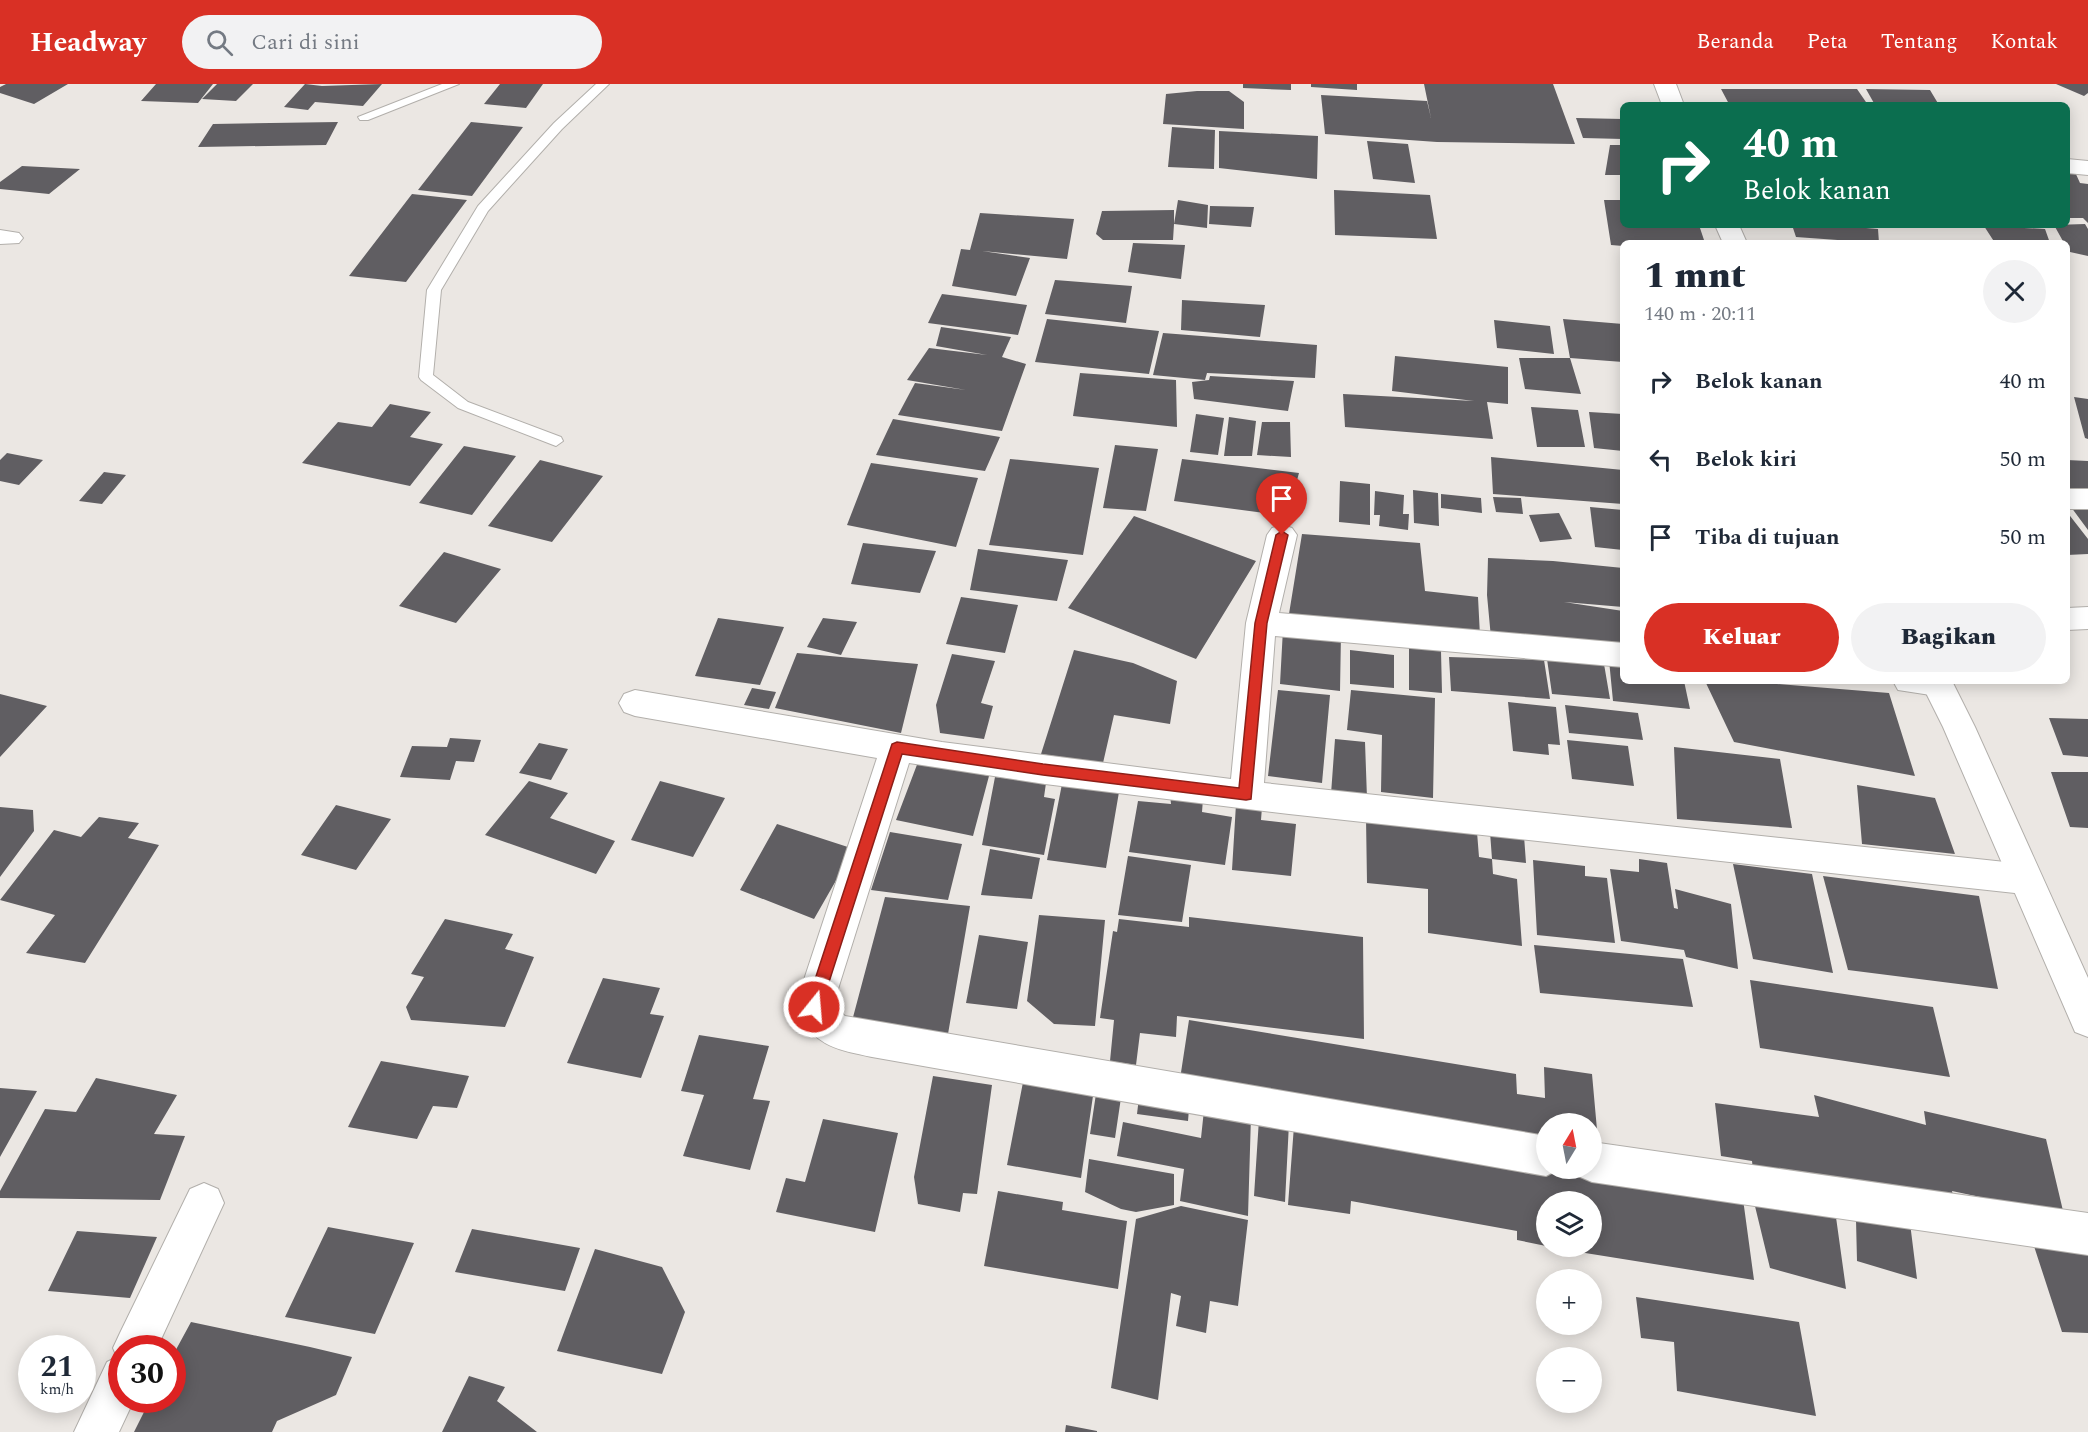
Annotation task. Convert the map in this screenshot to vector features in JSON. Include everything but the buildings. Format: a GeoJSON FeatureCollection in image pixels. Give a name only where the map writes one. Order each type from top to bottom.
{"type":"FeatureCollection","features":[{"type":"Feature","properties":{"kind":"street"},"geometry":{"type":"LineString","coordinates":[[1665,84],[1672,102]]}},
{"type":"Feature","properties":{"kind":"street"},"geometry":{"type":"LineString","coordinates":[[2070,166],[2088,168]]}},
{"type":"Feature","properties":{"kind":"street"},"geometry":{"type":"LineString","coordinates":[[2070,499],[2088,499]]}},
{"type":"Feature","properties":{"kind":"street"},"geometry":{"type":"LineString","coordinates":[[1246,795],[1261,623],[1282,535]]}},
{"type":"Feature","properties":{"kind":"street"},"geometry":{"type":"LineString","coordinates":[[2070,619],[2088,618]]}},
{"type":"Feature","properties":{"kind":"street"},"geometry":{"type":"LineString","coordinates":[[1261,623],[1620,655]]}},
{"type":"Feature","properties":{"kind":"street"},"geometry":{"type":"LineString","coordinates":[[1928,684],[1959,727],[2088,1020]]}},
{"type":"Feature","properties":{"kind":"street"},"geometry":{"type":"LineString","coordinates":[[635,703],[897,748],[1246,795],[2024,879]]}},
{"type":"Feature","properties":{"kind":"street"},"geometry":{"type":"LineString","coordinates":[[897,748],[814,1007],[823,1024],[841,1033],[872,1039],[1536,1154]]}},
{"type":"Feature","properties":{"kind":"street"},"geometry":{"type":"LineString","coordinates":[[1602,1163],[2088,1234]]}},
{"type":"Feature","properties":{"kind":"street"},"geometry":{"type":"LineString","coordinates":[[141,1335],[204,1203]]}},
{"type":"Feature","properties":{"kind":"street"},"geometry":{"type":"LineString","coordinates":[[96,1432],[108,1407]]}},
{"type":"Feature","properties":{"kind":"lane"},"geometry":{"type":"LineString","coordinates":[[364,117],[453,84]]}},
{"type":"Feature","properties":{"kind":"lane"},"geometry":{"type":"LineString","coordinates":[[556,441],[463,405],[426,377],[434,290],[483,208],[558,126],[603,84]]}},
{"type":"Feature","properties":{"kind":"route"},"geometry":{"type":"LineString","coordinates":[[814,1007],[897,748],[1246,795],[1261,623],[1282,535]]}}]}
